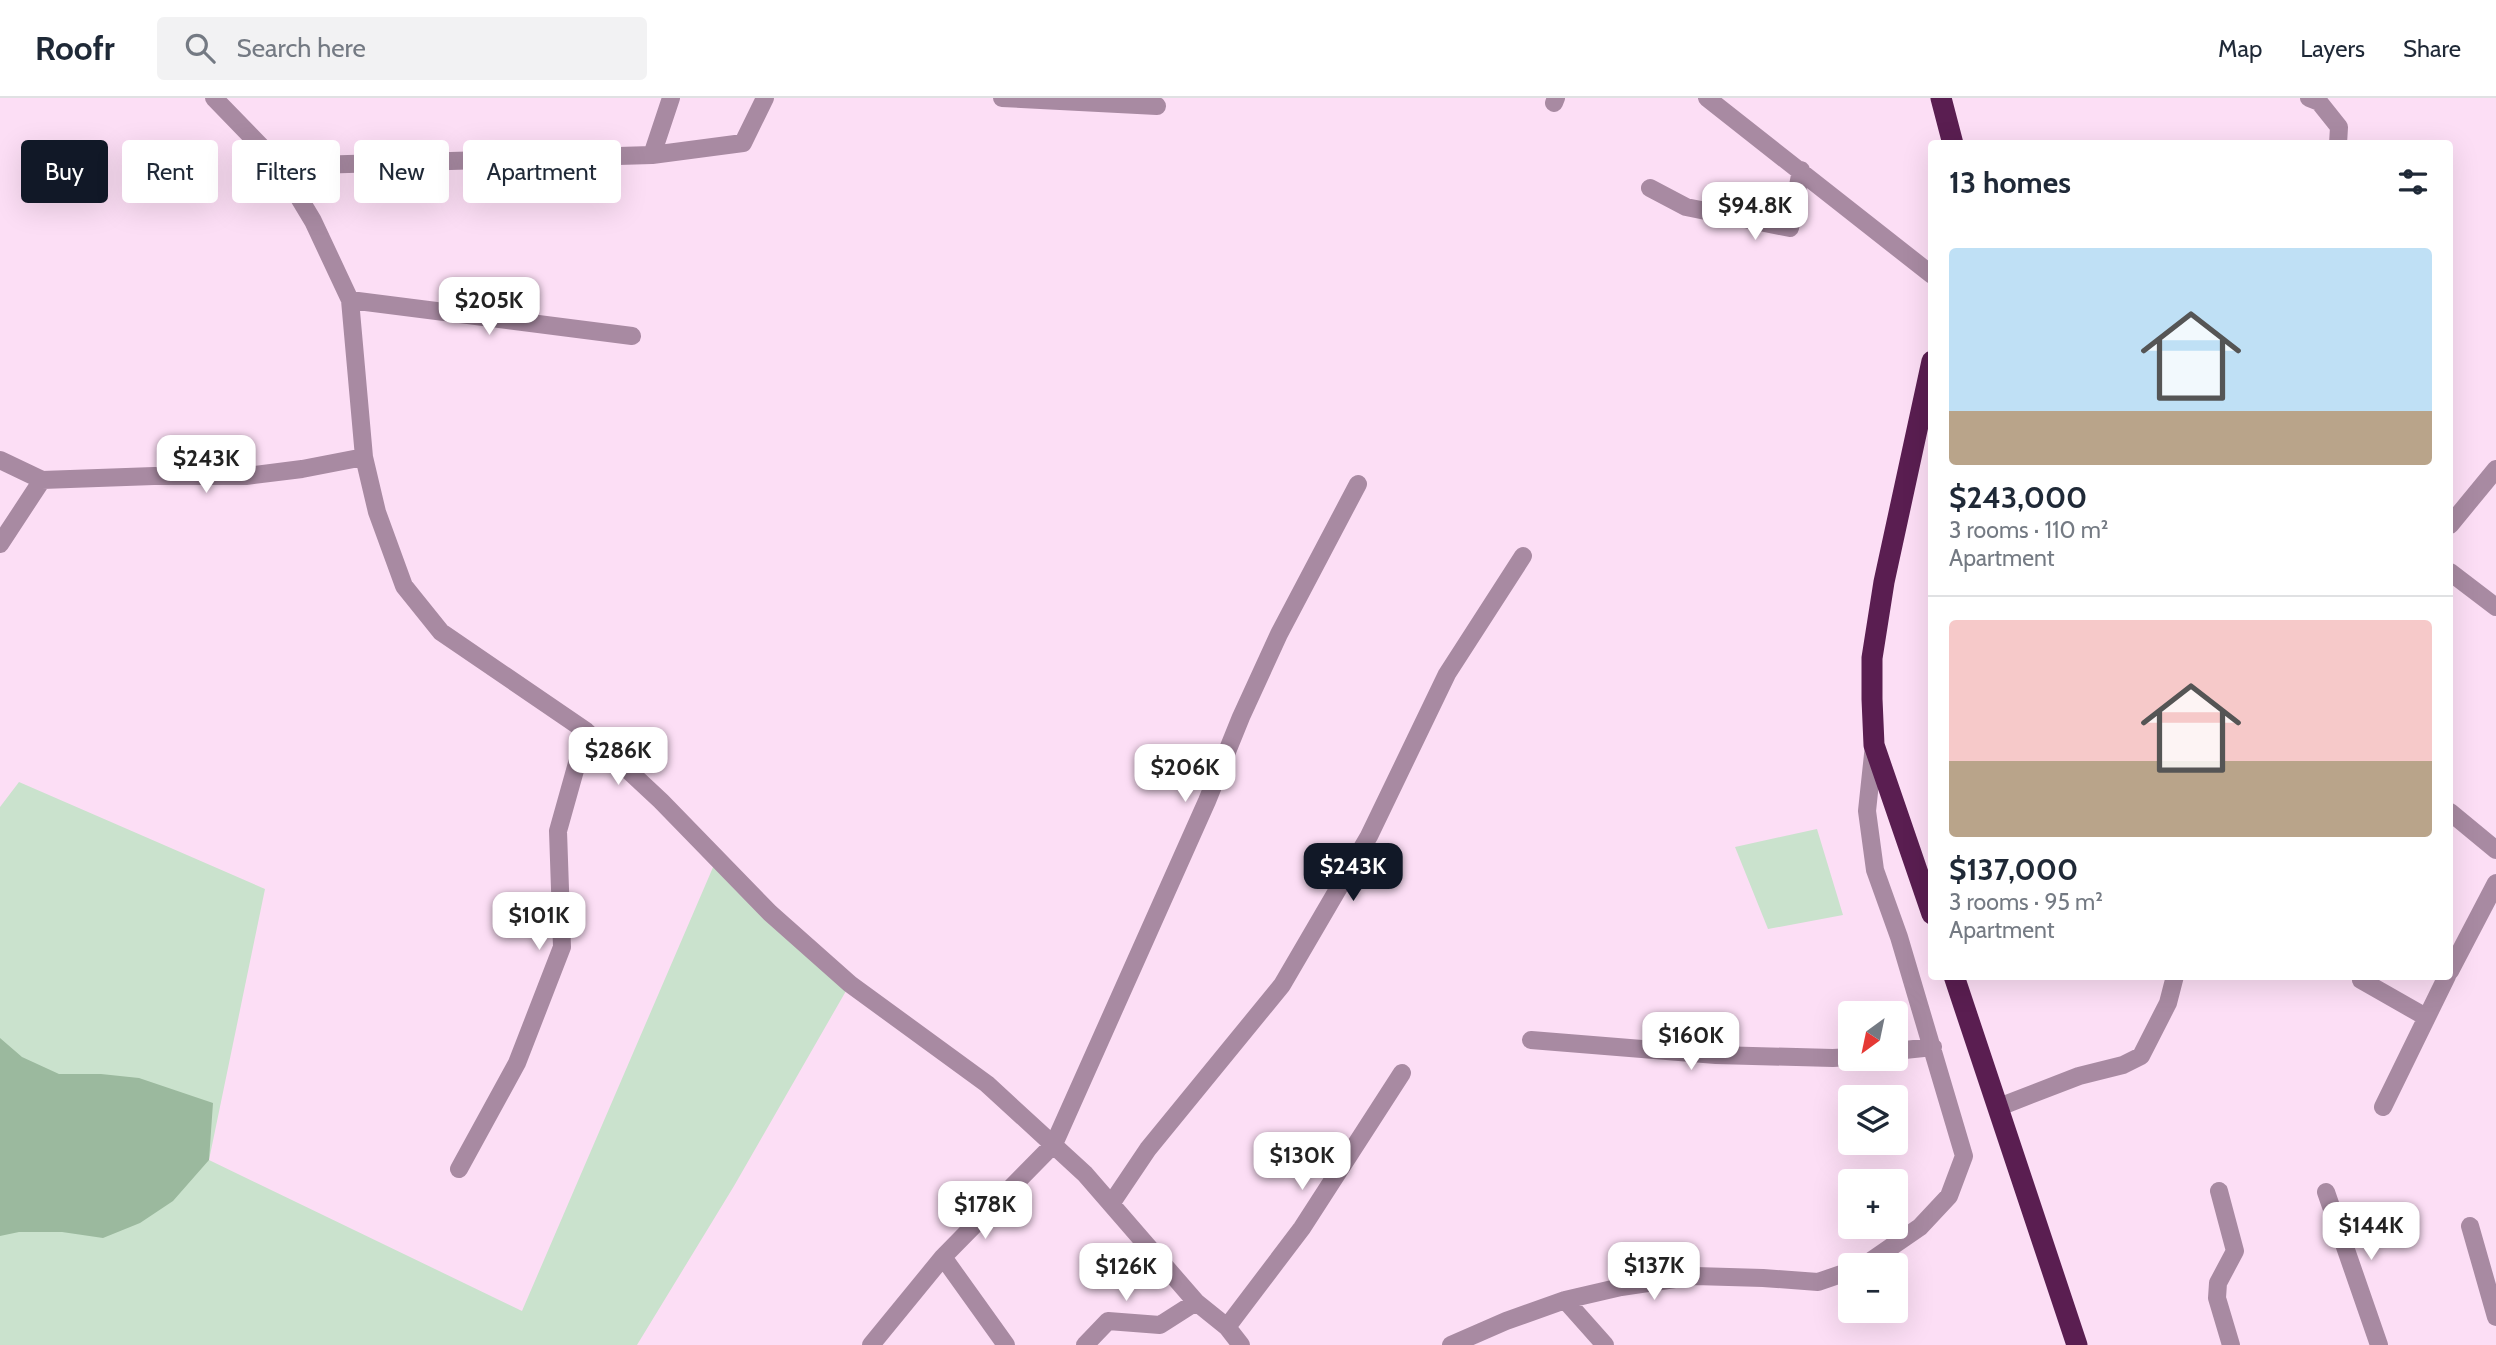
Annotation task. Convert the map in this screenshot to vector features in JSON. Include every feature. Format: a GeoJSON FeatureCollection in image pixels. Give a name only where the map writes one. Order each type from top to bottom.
{"type":"FeatureCollection","features":[{"type":"Feature","properties":{"kind":"highway"},"geometry":{"type":"LineString","coordinates":[[1941,98],[1952,140]]}},
{"type":"Feature","properties":{"kind":"highway"},"geometry":{"type":"LineString","coordinates":[[1928,380],[1884,582],[1872,658],[1874,745],[1928,902]]}},
{"type":"Feature","properties":{"kind":"highway"},"geometry":{"type":"LineString","coordinates":[[1955,980],[2077,1345]]}},
{"type":"Feature","properties":{"kind":"street"},"geometry":{"type":"LineString","coordinates":[[214,98],[255,140]]}},
{"type":"Feature","properties":{"kind":"street"},"geometry":{"type":"LineString","coordinates":[[652,156],[671,98]]}},
{"type":"Feature","properties":{"kind":"street"},"geometry":{"type":"LineString","coordinates":[[340,164],[652,156],[743,143],[765,98]]}},
{"type":"Feature","properties":{"kind":"street"},"geometry":{"type":"LineString","coordinates":[[1002,98],[1157,106]]}},
{"type":"Feature","properties":{"kind":"street"},"geometry":{"type":"LineString","coordinates":[[1707,98],[1928,272]]}},
{"type":"Feature","properties":{"kind":"street"},"geometry":{"type":"LineString","coordinates":[[2309,98],[2319,102],[2339,127],[2338,140]]}},
{"type":"Feature","properties":{"kind":"street"},"geometry":{"type":"LineString","coordinates":[[1650,188],[1686,207],[1790,228],[1801,170]]}},
{"type":"Feature","properties":{"kind":"street"},"geometry":{"type":"LineString","coordinates":[[302,203],[350,300],[364,457],[377,512],[404,586],[441,632],[586,731],[661,801],[790,931],[859,991],[987,1084],[1054,1144],[1111,1204],[1196,1302],[1227,1327],[1241,1345]]}},
{"type":"Feature","properties":{"kind":"street"},"geometry":{"type":"LineString","coordinates":[[350,300],[632,336]]}},
{"type":"Feature","properties":{"kind":"street"},"geometry":{"type":"LineString","coordinates":[[0,460],[42,480],[246,476],[364,457]]}},
{"type":"Feature","properties":{"kind":"street"},"geometry":{"type":"LineString","coordinates":[[2453,521],[2496,469]]}},
{"type":"Feature","properties":{"kind":"street"},"geometry":{"type":"LineString","coordinates":[[0,544],[42,480]]}},
{"type":"Feature","properties":{"kind":"street"},"geometry":{"type":"LineString","coordinates":[[871,1345],[943,1257],[1054,1144],[1279,634],[1358,484]]}},
{"type":"Feature","properties":{"kind":"street"},"geometry":{"type":"LineString","coordinates":[[1111,1204],[1148,1149],[1282,985],[1369,836],[1447,674],[1523,556]]}},
{"type":"Feature","properties":{"kind":"street"},"geometry":{"type":"LineString","coordinates":[[2453,574],[2496,607]]}},
{"type":"Feature","properties":{"kind":"street"},"geometry":{"type":"LineString","coordinates":[[459,1169],[517,1063],[562,947],[558,831],[586,731]]}},
{"type":"Feature","properties":{"kind":"street"},"geometry":{"type":"LineString","coordinates":[[1874,745],[1867,811],[1875,870],[1933,1047],[1964,1156],[1949,1196],[1920,1227],[1882,1253]]}},
{"type":"Feature","properties":{"kind":"street"},"geometry":{"type":"LineString","coordinates":[[2453,814],[2496,850]]}},
{"type":"Feature","properties":{"kind":"street"},"geometry":{"type":"LineString","coordinates":[[2453,965],[2496,883]]}},
{"type":"Feature","properties":{"kind":"street"},"geometry":{"type":"LineString","coordinates":[[1999,1107],[2079,1076],[2123,1065],[2141,1056],[2168,1003],[2174,980]]}},
{"type":"Feature","properties":{"kind":"street"},"geometry":{"type":"LineString","coordinates":[[2363,980],[2426,1017]]}},
{"type":"Feature","properties":{"kind":"street"},"geometry":{"type":"LineString","coordinates":[[2383,1107],[2445,980]]}},
{"type":"Feature","properties":{"kind":"street"},"geometry":{"type":"LineString","coordinates":[[1531,1040],[1716,1055],[1838,1057]]}},
{"type":"Feature","properties":{"kind":"street"},"geometry":{"type":"LineString","coordinates":[[1908,1050],[1933,1047]]}},
{"type":"Feature","properties":{"kind":"street"},"geometry":{"type":"LineString","coordinates":[[1227,1327],[1302,1228],[1402,1073]]}},
{"type":"Feature","properties":{"kind":"street"},"geometry":{"type":"LineString","coordinates":[[2219,1191],[2235,1251],[2217,1290],[2231,1345]]}},
{"type":"Feature","properties":{"kind":"street"},"geometry":{"type":"LineString","coordinates":[[2326,1192],[2379,1345]]}},
{"type":"Feature","properties":{"kind":"street"},"geometry":{"type":"LineString","coordinates":[[2470,1226],[2496,1317]]}},
{"type":"Feature","properties":{"kind":"street"},"geometry":{"type":"LineString","coordinates":[[943,1257],[1006,1345]]}},
{"type":"Feature","properties":{"kind":"street"},"geometry":{"type":"LineString","coordinates":[[1451,1345],[1506,1321],[1565,1300],[1621,1287],[1695,1276],[1818,1282],[1838,1276]]}},
{"type":"Feature","properties":{"kind":"street"},"geometry":{"type":"LineString","coordinates":[[1565,1300],[1605,1345]]}},
{"type":"Feature","properties":{"kind":"street"},"geometry":{"type":"LineString","coordinates":[[1085,1345],[1108,1321],[1160,1325],[1196,1302]]}},
{"type":"Feature","properties":{"kind":"green space"},"geometry":{"type":"Polygon","coordinates":[[[19,782],[265,889],[209,1160],[522,1311],[717,858],[850,984],[734,1186],[637,1345],[0,1345],[0,807],[19,782]]]}},
{"type":"Feature","properties":{"kind":"green space"},"geometry":{"type":"Polygon","coordinates":[[[1817,829],[1843,915],[1768,929],[1735,847],[1817,829]]]}},
{"type":"Feature","properties":{"kind":"green space"},"geometry":{"type":"Polygon","coordinates":[[[0,1038],[22,1057],[59,1074],[139,1078],[213,1103],[209,1160],[173,1201],[140,1223],[103,1238],[62,1232],[19,1232],[0,1236],[0,1038]]]}}]}
